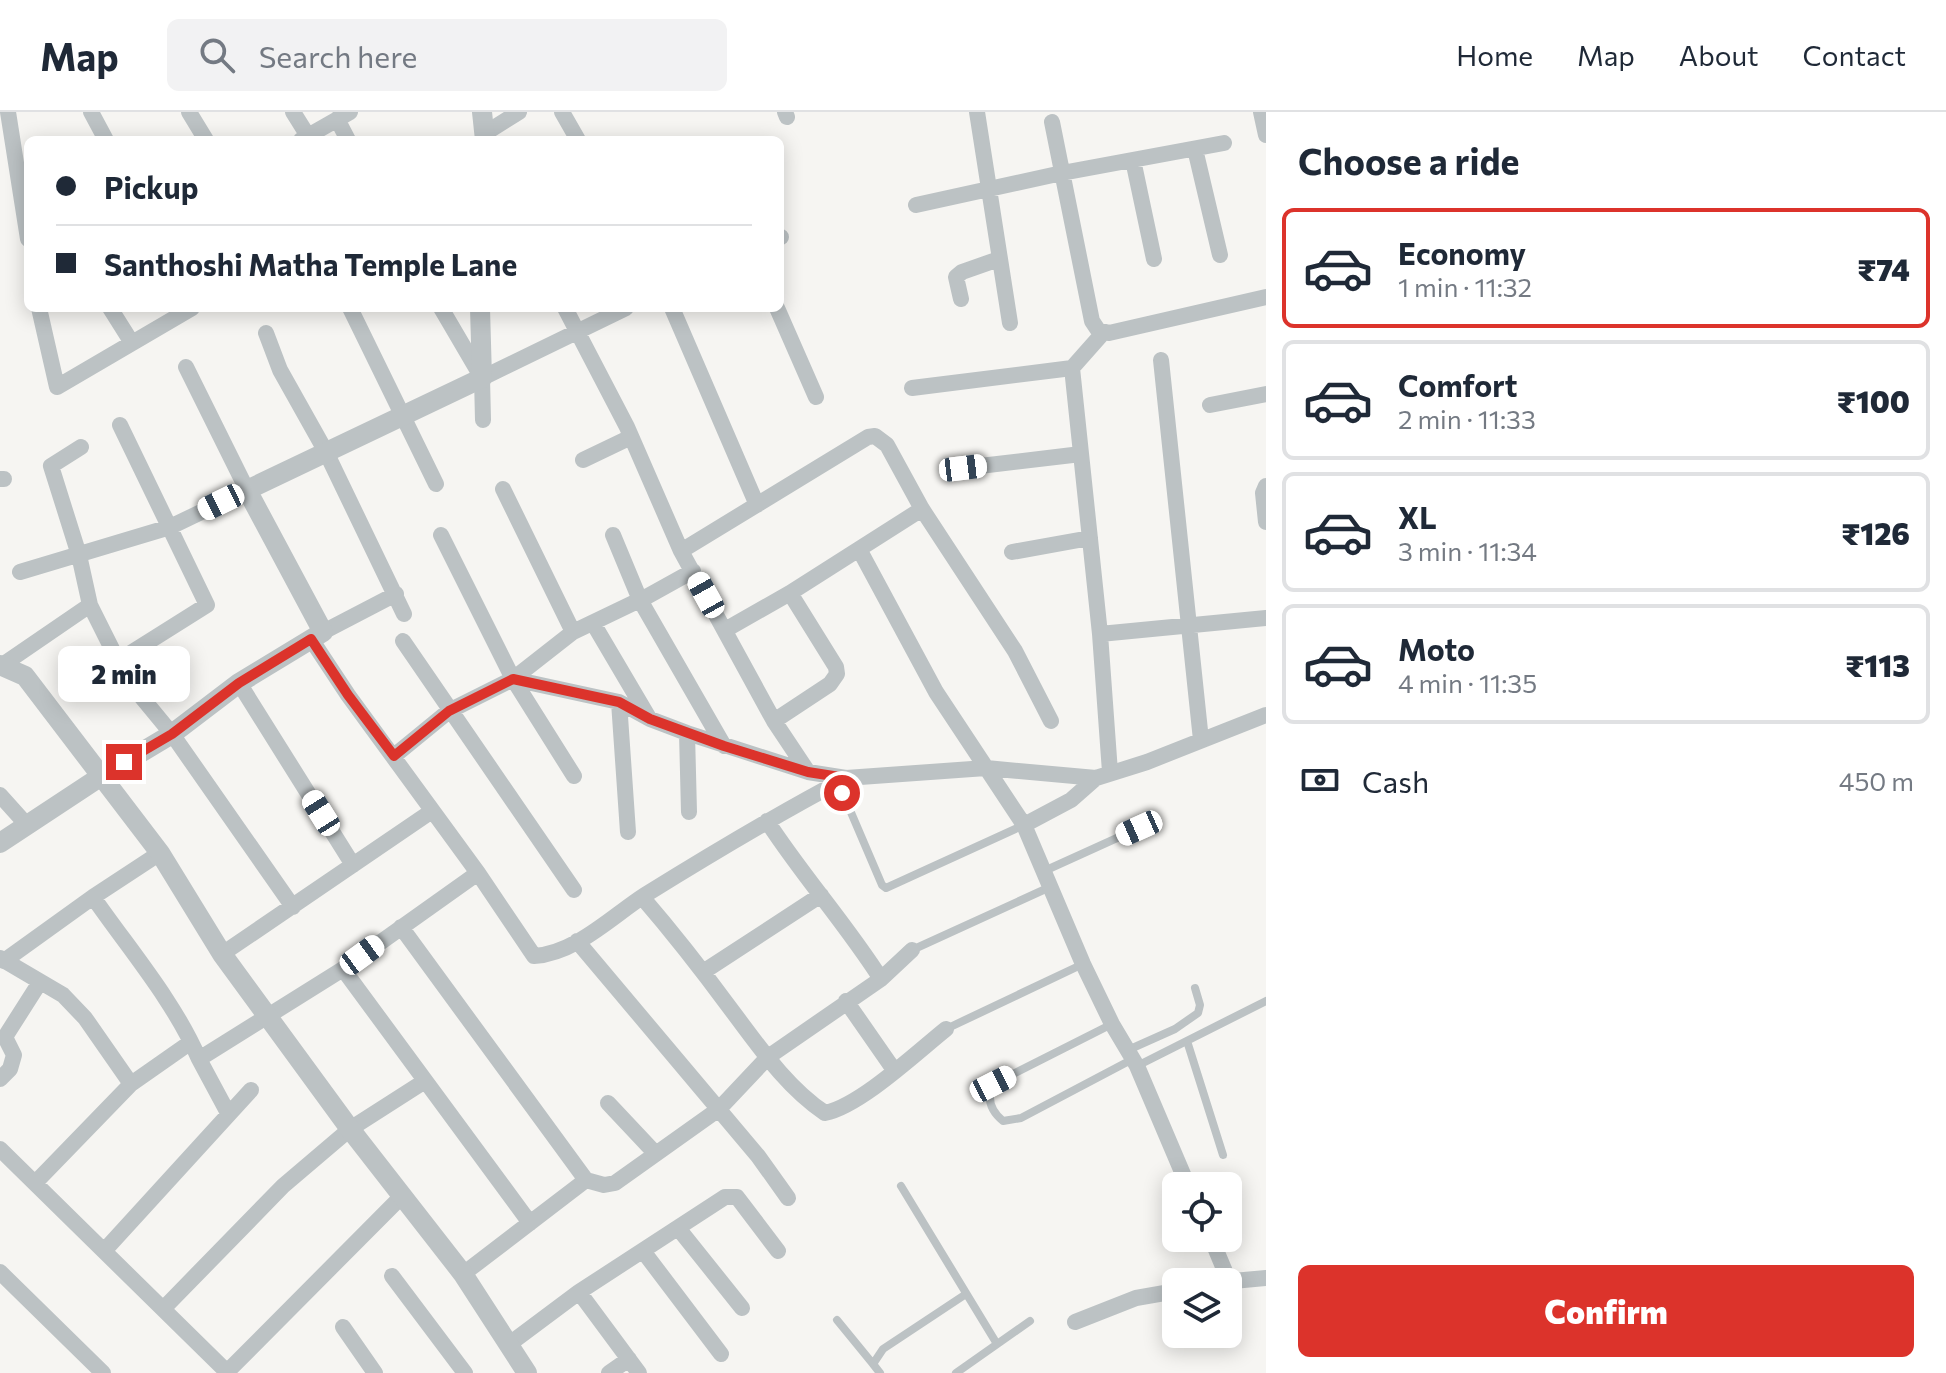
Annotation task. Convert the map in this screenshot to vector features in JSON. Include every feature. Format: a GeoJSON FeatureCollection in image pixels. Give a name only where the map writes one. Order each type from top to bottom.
{"type":"FeatureCollection","features":[{"type":"Feature","properties":{"kind":"street"},"geometry":{"type":"LineString","coordinates":[[8,112],[24,214]]}},
{"type":"Feature","properties":{"kind":"street"},"geometry":{"type":"LineString","coordinates":[[189,112],[204,136]]}},
{"type":"Feature","properties":{"kind":"street"},"geometry":{"type":"LineString","coordinates":[[293,112],[303,136]]}},
{"type":"Feature","properties":{"kind":"street"},"geometry":{"type":"LineString","coordinates":[[482,123],[519,112]]}},
{"type":"Feature","properties":{"kind":"street"},"geometry":{"type":"LineString","coordinates":[[562,112],[576,136]]}},
{"type":"Feature","properties":{"kind":"street"},"geometry":{"type":"LineString","coordinates":[[977,112],[1010,323]]}},
{"type":"Feature","properties":{"kind":"street"},"geometry":{"type":"LineString","coordinates":[[1261,112],[1266,135]]}},
{"type":"Feature","properties":{"kind":"street"},"geometry":{"type":"LineString","coordinates":[[94,113],[104,136]]}},
{"type":"Feature","properties":{"kind":"street"},"geometry":{"type":"LineString","coordinates":[[308,136],[343,116],[347,136]]}},
{"type":"Feature","properties":{"kind":"street"},"geometry":{"type":"LineString","coordinates":[[1052,122],[1092,321],[1103,333]]}},
{"type":"Feature","properties":{"kind":"street"},"geometry":{"type":"LineString","coordinates":[[916,205],[1062,173],[1224,143]]}},
{"type":"Feature","properties":{"kind":"street"},"geometry":{"type":"LineString","coordinates":[[1195,149],[1220,255]]}},
{"type":"Feature","properties":{"kind":"street"},"geometry":{"type":"LineString","coordinates":[[1133,160],[1154,259]]}},
{"type":"Feature","properties":{"kind":"street"},"geometry":{"type":"LineString","coordinates":[[961,299],[956,277],[999,259]]}},
{"type":"Feature","properties":{"kind":"street"},"geometry":{"type":"LineString","coordinates":[[912,388],[1072,368],[1103,333],[1266,297]]}},
{"type":"Feature","properties":{"kind":"street"},"geometry":{"type":"LineString","coordinates":[[40,312],[57,387],[185,312]]}},
{"type":"Feature","properties":{"kind":"street"},"geometry":{"type":"LineString","coordinates":[[113,312],[132,343]]}},
{"type":"Feature","properties":{"kind":"street"},"geometry":{"type":"LineString","coordinates":[[352,312],[436,484]]}},
{"type":"Feature","properties":{"kind":"street"},"geometry":{"type":"LineString","coordinates":[[443,312],[482,378]]}},
{"type":"Feature","properties":{"kind":"street"},"geometry":{"type":"LineString","coordinates":[[480,312],[483,420]]}},
{"type":"Feature","properties":{"kind":"street"},"geometry":{"type":"LineString","coordinates":[[567,312],[631,437],[681,551],[774,721],[808,772]]}},
{"type":"Feature","properties":{"kind":"street"},"geometry":{"type":"LineString","coordinates":[[20,572],[170,527],[618,312]]}},
{"type":"Feature","properties":{"kind":"street"},"geometry":{"type":"LineString","coordinates":[[674,312],[757,505]]}},
{"type":"Feature","properties":{"kind":"street"},"geometry":{"type":"LineString","coordinates":[[779,312],[816,397]]}},
{"type":"Feature","properties":{"kind":"street"},"geometry":{"type":"LineString","coordinates":[[266,333],[280,370],[326,452],[404,614]]}},
{"type":"Feature","properties":{"kind":"street"},"geometry":{"type":"LineString","coordinates":[[1161,360],[1201,740]]}},
{"type":"Feature","properties":{"kind":"street"},"geometry":{"type":"LineString","coordinates":[[186,367],[348,695],[478,873],[534,956],[551,955],[577,941],[642,897],[767,821],[842,780]]}},
{"type":"Feature","properties":{"kind":"street"},"geometry":{"type":"LineString","coordinates":[[1072,368],[1100,634],[1103,775]]}},
{"type":"Feature","properties":{"kind":"street"},"geometry":{"type":"LineString","coordinates":[[1210,405],[1266,394]]}},
{"type":"Feature","properties":{"kind":"street"},"geometry":{"type":"LineString","coordinates":[[118,661],[207,605],[120,425]]}},
{"type":"Feature","properties":{"kind":"street"},"geometry":{"type":"LineString","coordinates":[[681,551],[868,437],[875,436],[887,445],[922,509],[1015,651],[1051,721]]}},
{"type":"Feature","properties":{"kind":"street"},"geometry":{"type":"LineString","coordinates":[[583,460],[631,437]]}},
{"type":"Feature","properties":{"kind":"street"},"geometry":{"type":"LineString","coordinates":[[81,447],[51,466],[79,555],[90,605],[118,661],[139,694],[172,734],[293,907]]}},
{"type":"Feature","properties":{"kind":"street"},"geometry":{"type":"LineString","coordinates":[[963,468],[1081,454]]}},
{"type":"Feature","properties":{"kind":"street"},"geometry":{"type":"LineString","coordinates":[[1266,486],[1263,493],[1266,522]]}},
{"type":"Feature","properties":{"kind":"street"},"geometry":{"type":"LineString","coordinates":[[503,489],[573,632]]}},
{"type":"Feature","properties":{"kind":"street"},"geometry":{"type":"LineString","coordinates":[[725,630],[790,593],[922,509]]}},
{"type":"Feature","properties":{"kind":"street"},"geometry":{"type":"LineString","coordinates":[[441,535],[513,679],[574,776]]}},
{"type":"Feature","properties":{"kind":"street"},"geometry":{"type":"LineString","coordinates":[[613,535],[640,600],[724,746]]}},
{"type":"Feature","properties":{"kind":"street"},"geometry":{"type":"LineString","coordinates":[[1012,552],[1090,538]]}},
{"type":"Feature","properties":{"kind":"street"},"geometry":{"type":"LineString","coordinates":[[859,549],[936,692],[1024,825],[1083,964],[1132,1059],[1182,1172]]}},
{"type":"Feature","properties":{"kind":"street"},"geometry":{"type":"LineString","coordinates":[[394,756],[449,711],[513,679],[573,632],[693,571]]}},
{"type":"Feature","properties":{"kind":"street"},"geometry":{"type":"LineString","coordinates":[[774,721],[830,684],[837,674],[836,667],[790,593]]}},
{"type":"Feature","properties":{"kind":"street"},"geometry":{"type":"LineString","coordinates":[[0,843],[172,734],[239,683],[317,635],[396,594]]}},
{"type":"Feature","properties":{"kind":"street"},"geometry":{"type":"LineString","coordinates":[[0,666],[90,605]]}},
{"type":"Feature","properties":{"kind":"street"},"geometry":{"type":"LineString","coordinates":[[1100,634],[1266,618]]}},
{"type":"Feature","properties":{"kind":"street"},"geometry":{"type":"LineString","coordinates":[[593,623],[650,719]]}},
{"type":"Feature","properties":{"kind":"street"},"geometry":{"type":"LineString","coordinates":[[403,641],[574,890]]}},
{"type":"Feature","properties":{"kind":"street"},"geometry":{"type":"LineString","coordinates":[[0,666],[25,676],[160,853],[222,954],[350,1129],[463,1274],[527,1373]]}},
{"type":"Feature","properties":{"kind":"street"},"geometry":{"type":"LineString","coordinates":[[513,679],[619,702],[650,719],[724,746],[842,780],[986,768],[1103,775],[1147,762],[1266,715]]}},
{"type":"Feature","properties":{"kind":"street"},"geometry":{"type":"LineString","coordinates":[[239,683],[353,865]]}},
{"type":"Feature","properties":{"kind":"street"},"geometry":{"type":"LineString","coordinates":[[619,702],[628,832]]}},
{"type":"Feature","properties":{"kind":"street"},"geometry":{"type":"LineString","coordinates":[[687,733],[689,812]]}},
{"type":"Feature","properties":{"kind":"street"},"geometry":{"type":"LineString","coordinates":[[1024,825],[1071,800],[1103,775]]}},
{"type":"Feature","properties":{"kind":"street"},"geometry":{"type":"LineString","coordinates":[[0,795],[26,824]]}},
{"type":"Feature","properties":{"kind":"street"},"geometry":{"type":"LineString","coordinates":[[222,954],[432,811]]}},
{"type":"Feature","properties":{"kind":"street"},"geometry":{"type":"LineString","coordinates":[[767,821],[797,867],[881,979]]}},
{"type":"Feature","properties":{"kind":"street"},"geometry":{"type":"LineString","coordinates":[[131,1084],[85,1018],[63,995],[2,960],[160,853]]}},
{"type":"Feature","properties":{"kind":"street"},"geometry":{"type":"LineString","coordinates":[[199,1059],[343,969],[478,873]]}},
{"type":"Feature","properties":{"kind":"street"},"geometry":{"type":"LineString","coordinates":[[703,972],[821,895]]}},
{"type":"Feature","properties":{"kind":"street"},"geometry":{"type":"LineString","coordinates":[[93,897],[191,1042],[228,1113]]}},
{"type":"Feature","properties":{"kind":"street"},"geometry":{"type":"LineString","coordinates":[[642,897],[768,1057],[806,1100],[825,1113],[839,1110],[856,1100],[946,1029]]}},
{"type":"Feature","properties":{"kind":"street"},"geometry":{"type":"LineString","coordinates":[[401,927],[586,1180],[604,1185],[615,1183],[719,1109],[768,1057],[881,979],[912,950]]}},
{"type":"Feature","properties":{"kind":"street"},"geometry":{"type":"LineString","coordinates":[[577,941],[719,1109],[788,1198]]}},
{"type":"Feature","properties":{"kind":"street"},"geometry":{"type":"LineString","coordinates":[[343,969],[530,1223]]}},
{"type":"Feature","properties":{"kind":"street"},"geometry":{"type":"LineString","coordinates":[[0,1079],[10,1069],[14,1055],[5,1037],[40,982]]}},
{"type":"Feature","properties":{"kind":"street"},"geometry":{"type":"LineString","coordinates":[[846,1001],[894,1070]]}},
{"type":"Feature","properties":{"kind":"street"},"geometry":{"type":"LineString","coordinates":[[35,1183],[131,1084],[191,1042]]}},
{"type":"Feature","properties":{"kind":"street"},"geometry":{"type":"LineString","coordinates":[[163,1309],[283,1186],[350,1129],[425,1081]]}},
{"type":"Feature","properties":{"kind":"street"},"geometry":{"type":"LineString","coordinates":[[104,1251],[251,1090]]}},
{"type":"Feature","properties":{"kind":"street"},"geometry":{"type":"LineString","coordinates":[[608,1103],[655,1153]]}},
{"type":"Feature","properties":{"kind":"street"},"geometry":{"type":"LineString","coordinates":[[0,1149],[227,1372],[402,1196]]}},
{"type":"Feature","properties":{"kind":"street"},"geometry":{"type":"LineString","coordinates":[[463,1274],[586,1180]]}},
{"type":"Feature","properties":{"kind":"street"},"geometry":{"type":"LineString","coordinates":[[508,1345],[579,1292],[725,1197],[733,1195],[778,1251]]}},
{"type":"Feature","properties":{"kind":"street"},"geometry":{"type":"LineString","coordinates":[[678,1228],[742,1308]]}},
{"type":"Feature","properties":{"kind":"street"},"geometry":{"type":"LineString","coordinates":[[643,1251],[721,1354]]}},
{"type":"Feature","properties":{"kind":"street"},"geometry":{"type":"LineString","coordinates":[[0,1272],[103,1373]]}},
{"type":"Feature","properties":{"kind":"street"},"geometry":{"type":"LineString","coordinates":[[392,1276],[465,1373]]}},
{"type":"Feature","properties":{"kind":"street"},"geometry":{"type":"LineString","coordinates":[[1242,1280],[1266,1278]]}},
{"type":"Feature","properties":{"kind":"street"},"geometry":{"type":"LineString","coordinates":[[579,1292],[634,1366],[609,1373]]}},
{"type":"Feature","properties":{"kind":"street"},"geometry":{"type":"LineString","coordinates":[[1075,1322],[1136,1298],[1162,1293]]}},
{"type":"Feature","properties":{"kind":"street"},"geometry":{"type":"LineString","coordinates":[[343,1327],[375,1373]]}},
{"type":"Feature","properties":{"kind":"lane"},"geometry":{"type":"LineString","coordinates":[[842,780],[860,839],[886,888],[1024,825]]}},
{"type":"Feature","properties":{"kind":"lane"},"geometry":{"type":"LineString","coordinates":[[912,950],[1139,828]]}},
{"type":"Feature","properties":{"kind":"lane"},"geometry":{"type":"LineString","coordinates":[[946,1029],[1083,964]]}},
{"type":"Feature","properties":{"kind":"lane"},"geometry":{"type":"LineString","coordinates":[[1112,1024],[993,1084],[989,1094],[993,1113],[1003,1121],[1021,1118],[1132,1059],[1198,1013],[1200,1005],[1195,988]]}},
{"type":"Feature","properties":{"kind":"lane"},"geometry":{"type":"LineString","coordinates":[[1132,1059],[1187,1041],[1266,1001]]}},
{"type":"Feature","properties":{"kind":"lane"},"geometry":{"type":"LineString","coordinates":[[1187,1041],[1223,1155]]}},
{"type":"Feature","properties":{"kind":"lane"},"geometry":{"type":"LineString","coordinates":[[901,1186],[997,1344]]}},
{"type":"Feature","properties":{"kind":"lane"},"geometry":{"type":"LineString","coordinates":[[873,1364],[883,1349],[966,1294]]}},
{"type":"Feature","properties":{"kind":"lane"},"geometry":{"type":"LineString","coordinates":[[837,1320],[880,1373]]}},
{"type":"Feature","properties":{"kind":"lane"},"geometry":{"type":"LineString","coordinates":[[956,1373],[1030,1321]]}},
{"type":"Feature","properties":{"kind":"route"},"geometry":{"type":"LineString","coordinates":[[124,762],[172,734],[239,683],[311,639],[394,756],[449,711],[513,679],[619,702],[650,719],[724,746],[808,772],[846,778],[838,782],[842,793]]}}]}
